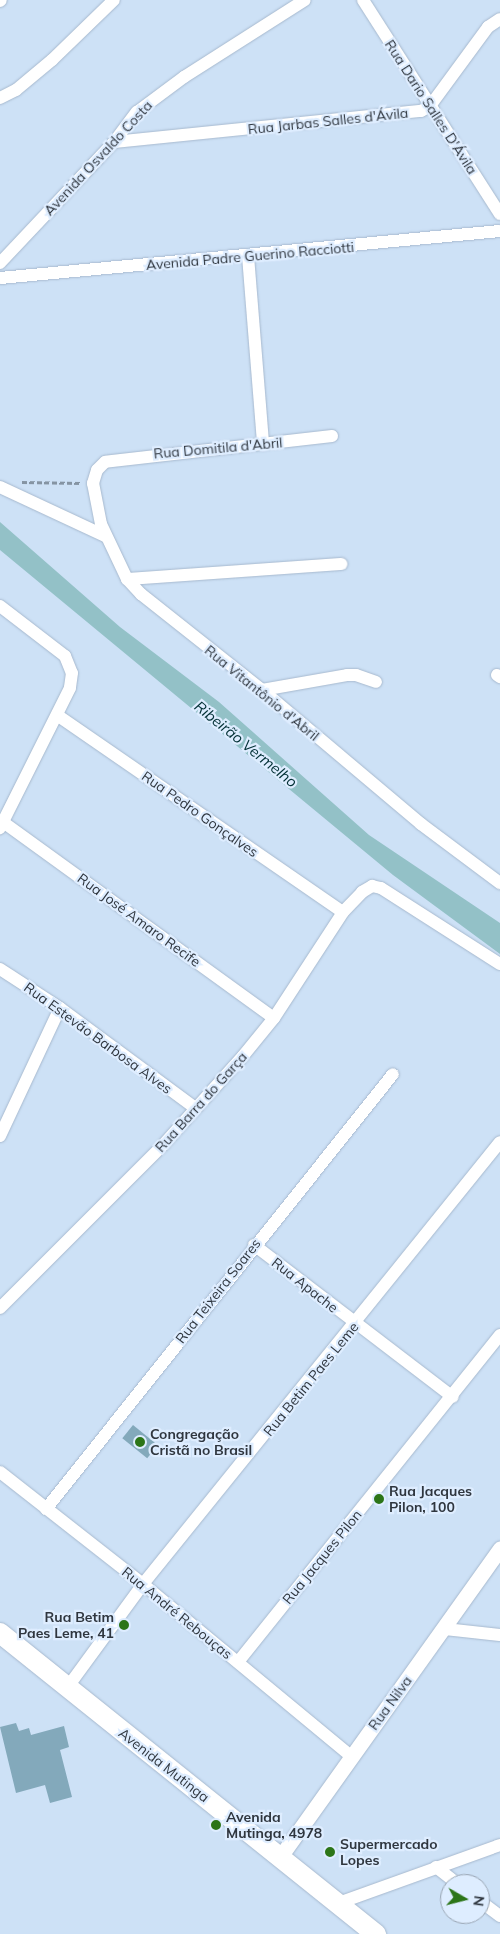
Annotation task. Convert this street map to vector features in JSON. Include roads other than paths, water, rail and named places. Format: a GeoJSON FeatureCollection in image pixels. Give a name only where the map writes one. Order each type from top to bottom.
{"type":"FeatureCollection","features":[{"type":"Feature","properties":{"kind":"main road","name":"Avenida Mutinga"},"geometry":{"type":"LineString","coordinates":[[0,1633],[336,1904],[376,1934]]}},
{"type":"Feature","properties":{"kind":"street"},"geometry":{"type":"LineString","coordinates":[[0,98],[16,90],[52,60],[114,0]]}},
{"type":"Feature","properties":{"kind":"street","name":"Avenida Osvaldo Costa"},"geometry":{"type":"LineString","coordinates":[[0,263],[114,142],[137,112],[159,94],[305,0]]}},
{"type":"Feature","properties":{"kind":"street","name":"Rua Dario Salles D'Ávila"},"geometry":{"type":"LineString","coordinates":[[363,0],[500,214]]}},
{"type":"Feature","properties":{"kind":"street"},"geometry":{"type":"LineString","coordinates":[[430,106],[472,46],[500,19]]}},
{"type":"Feature","properties":{"kind":"street","name":"Rua Jarbas Salles d'Ávila"},"geometry":{"type":"LineString","coordinates":[[114,142],[410,113],[430,106]]}},
{"type":"Feature","properties":{"kind":"street","name":"Avenida Padre Guerino Racciotti"},"geometry":{"type":"LineString","coordinates":[[0,278],[500,231]]}},
{"type":"Feature","properties":{"kind":"street"},"geometry":{"type":"LineString","coordinates":[[248,256],[263,444]]}},
{"type":"Feature","properties":{"kind":"street","name":"Rua Domitila d'Abril"},"geometry":{"type":"LineString","coordinates":[[93,483],[97,470],[105,462],[332,436]]}},
{"type":"Feature","properties":{"kind":"street","name":"Rua Vitantônio d'Abril"},"geometry":{"type":"LineString","coordinates":[[93,483],[105,536],[127,579],[195,639],[262,690],[422,824],[500,883]]}},
{"type":"Feature","properties":{"kind":"street"},"geometry":{"type":"LineString","coordinates":[[0,487],[105,536]]}},
{"type":"Feature","properties":{"kind":"street"},"geometry":{"type":"LineString","coordinates":[[127,579],[342,564]]}},
{"type":"Feature","properties":{"kind":"street"},"geometry":{"type":"LineString","coordinates":[[0,606],[65,656],[72,673],[70,688],[2,825]]}},
{"type":"Feature","properties":{"kind":"street"},"geometry":{"type":"LineString","coordinates":[[262,690],[347,675],[356,675],[376,682]]}},
{"type":"Feature","properties":{"kind":"street","name":"Rua Pedro Gonçalves"},"geometry":{"type":"LineString","coordinates":[[57,715],[343,912]]}},
{"type":"Feature","properties":{"kind":"street","name":"Rua José Amaro Recife"},"geometry":{"type":"LineString","coordinates":[[2,825],[274,1018]]}},
{"type":"Feature","properties":{"kind":"street","name":"Rua Barra do Garça"},"geometry":{"type":"LineString","coordinates":[[0,1308],[164,1144],[274,1018],[343,912],[366,889],[372,886],[381,888],[500,964]]}},
{"type":"Feature","properties":{"kind":"street","name":"Rua Estevão Barbosa Alves"},"geometry":{"type":"LineString","coordinates":[[0,969],[60,1008],[195,1108]]}},
{"type":"Feature","properties":{"kind":"street"},"geometry":{"type":"LineString","coordinates":[[0,1136],[60,1008]]}},
{"type":"Feature","properties":{"kind":"street","name":"Rua Teixeira Soares"},"geometry":{"type":"LineString","coordinates":[[46,1509],[254,1245],[393,1074]]}},
{"type":"Feature","properties":{"kind":"street","name":"Rua Betim Paes Leme"},"geometry":{"type":"LineString","coordinates":[[67,1688],[143,1584],[356,1324],[500,1142]]}},
{"type":"Feature","properties":{"kind":"street","name":"Rua Apache"},"geometry":{"type":"LineString","coordinates":[[254,1245],[453,1397]]}},
{"type":"Feature","properties":{"kind":"street","name":"Rua Jacques Pilon"},"geometry":{"type":"LineString","coordinates":[[238,1662],[453,1397],[500,1335]]}},
{"type":"Feature","properties":{"kind":"street","name":"Rua André Rebouças"},"geometry":{"type":"LineString","coordinates":[[0,1472],[143,1584],[351,1756]]}},
{"type":"Feature","properties":{"kind":"street","name":"Rua Nilva"},"geometry":{"type":"LineString","coordinates":[[280,1857],[351,1756],[445,1629],[500,1549]]}},
{"type":"Feature","properties":{"kind":"street"},"geometry":{"type":"LineString","coordinates":[[445,1629],[500,1635]]}},
{"type":"Feature","properties":{"kind":"street"},"geometry":{"type":"LineString","coordinates":[[336,1904],[500,1845]]}},
{"type":"Feature","properties":{"kind":"street"},"geometry":{"type":"LineString","coordinates":[[436,1867],[445,1874]]}},
{"type":"Feature","properties":{"kind":"water","name":"Ribeirão Vermelho"},"geometry":{"type":"Polygon","coordinates":[[[0,522],[120,627],[219,702],[369,835],[500,923],[500,954],[393,875],[0,550],[0,522]]]}},
{"type":"Feature","properties":{"kind":"place","name":"Congregação Cristã no Brasil"},"geometry":{"type":"Point","coordinates":[140,1442]}},
{"type":"Feature","properties":{"kind":"place","name":"Rua Jacques Pilon, 100"},"geometry":{"type":"Point","coordinates":[379,1499]}},
{"type":"Feature","properties":{"kind":"place","name":"Rua Betim Paes Leme, 41"},"geometry":{"type":"Point","coordinates":[124,1625]}},
{"type":"Feature","properties":{"kind":"place","name":"Avenida Mutinga, 4978"},"geometry":{"type":"Point","coordinates":[216,1825]}},
{"type":"Feature","properties":{"kind":"place","name":"Supermercado Lopes"},"geometry":{"type":"Point","coordinates":[330,1852]}}]}
